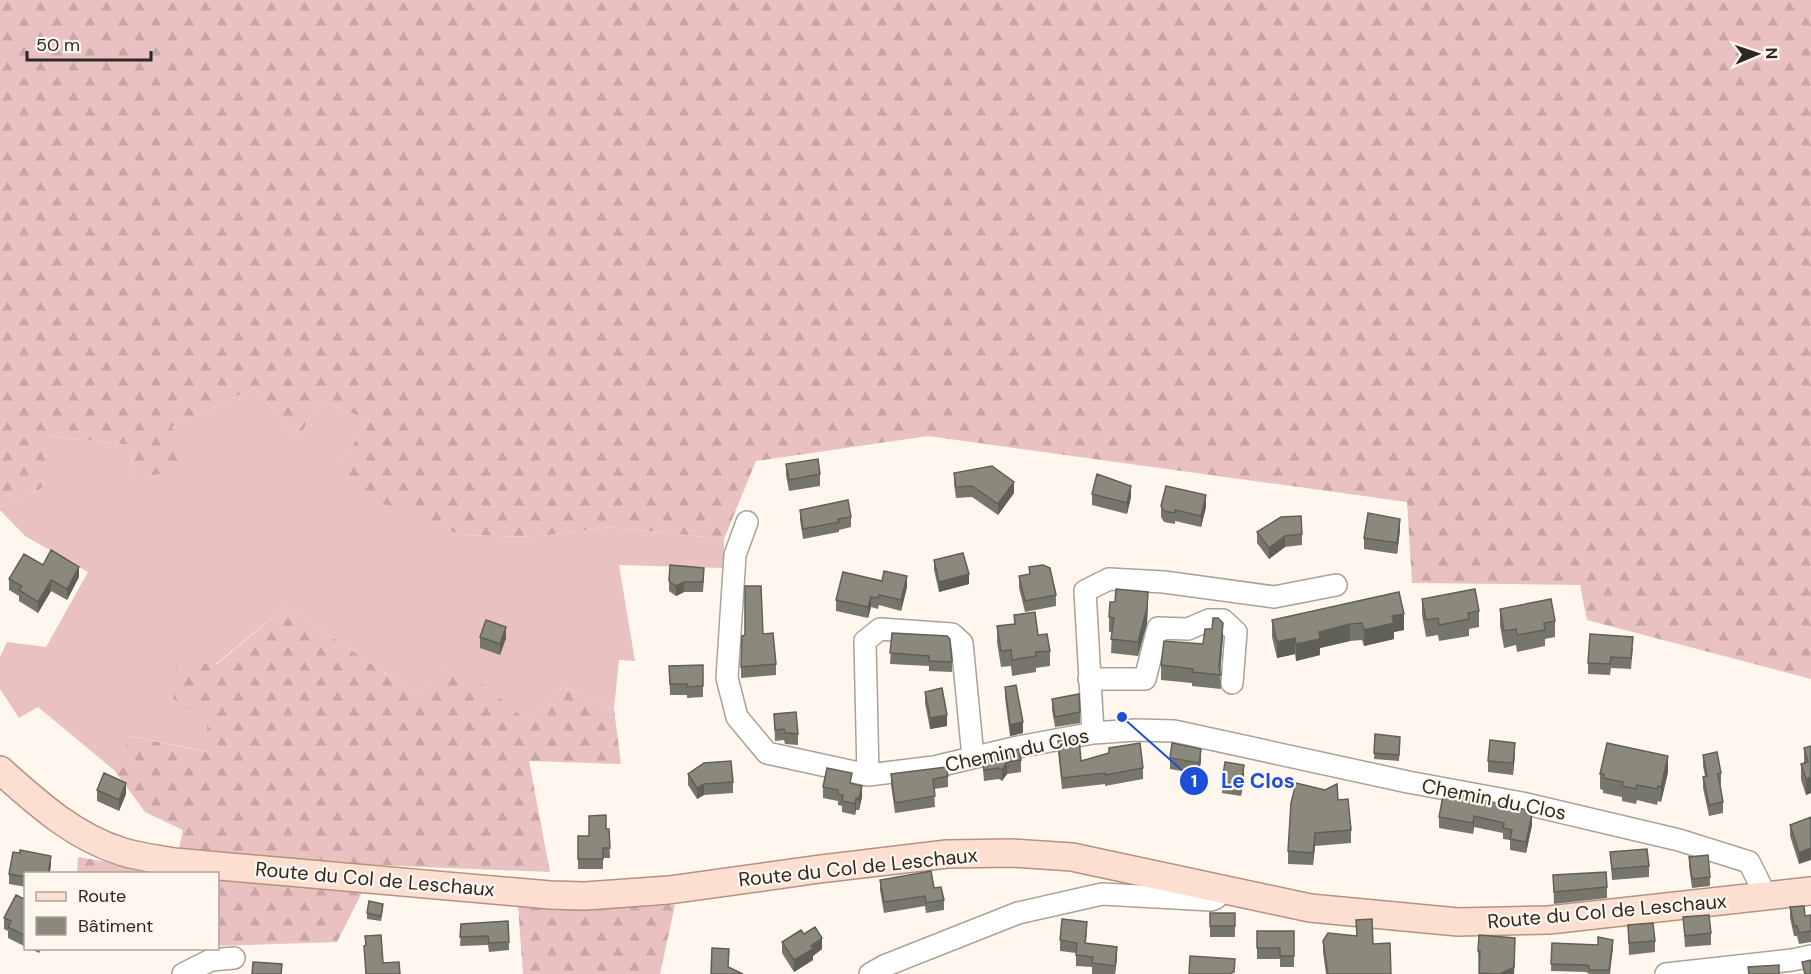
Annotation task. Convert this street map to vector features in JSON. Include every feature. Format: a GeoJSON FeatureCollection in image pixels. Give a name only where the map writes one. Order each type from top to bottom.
{"type":"FeatureCollection","features":[{"type":"Feature","properties":{"kind":"main road","name":"Route du Col de Leschaux"},"geometry":{"type":"LineString","coordinates":[[0,770],[47,812],[80,834],[122,852],[174,862],[550,895],[585,896],[669,890],[946,854],[1011,853],[1072,857],[1310,908],[1458,922],[1549,920],[1811,891]]}},
{"type":"Feature","properties":{"kind":"street","name":"Chemin du Clos"},"geometry":{"type":"LineString","coordinates":[[747,522],[735,555],[727,678],[737,717],[767,753],[868,775],[934,767],[973,757],[1093,734],[1136,730],[1174,731],[1408,782],[1522,803],[1679,840],[1749,862],[1766,896]]}},
{"type":"Feature","properties":{"kind":"street"},"geometry":{"type":"LineString","coordinates":[[1093,734],[1085,591],[1109,579],[1164,582],[1274,597],[1336,585]]}},
{"type":"Feature","properties":{"kind":"street"},"geometry":{"type":"LineString","coordinates":[[1089,679],[1145,679],[1158,628],[1188,629],[1209,620],[1222,620],[1236,632],[1232,683]]}},
{"type":"Feature","properties":{"kind":"street"},"geometry":{"type":"LineString","coordinates":[[868,775],[865,641],[880,629],[952,634],[962,643],[973,757]]}},
{"type":"Feature","properties":{"kind":"street"},"geometry":{"type":"LineString","coordinates":[[870,974],[884,966],[1018,913],[1102,894],[1211,900],[1216,898],[1222,889]]}},
{"type":"Feature","properties":{"kind":"street"},"geometry":{"type":"LineString","coordinates":[[1666,974],[1811,956]]}},
{"type":"Feature","properties":{"kind":"street"},"geometry":{"type":"LineString","coordinates":[[183,974],[211,960],[234,958]]}},
{"type":"Feature","properties":{"kind":"green space"},"geometry":{"type":"Polygon","coordinates":[[[0,0],[1811,0],[1811,679],[1587,620],[1580,585],[1412,583],[1407,502],[928,436],[756,461],[724,539],[611,527],[532,537],[461,535],[356,493],[339,466],[369,420],[320,400],[298,439],[254,388],[172,427],[191,467],[134,479],[130,445],[48,436],[42,488],[0,507],[0,0]]]}},
{"type":"Feature","properties":{"kind":"green space"},"geometry":{"type":"Polygon","coordinates":[[[254,388],[298,439],[320,400],[369,420],[339,466],[461,535],[532,537],[611,527],[724,539],[724,568],[619,565],[635,661],[619,660],[614,709],[563,687],[526,720],[451,659],[418,695],[286,606],[216,664],[207,719],[208,752],[132,736],[114,770],[38,707],[19,718],[0,689],[0,657],[7,642],[46,647],[88,572],[25,536],[0,510],[0,507],[42,488],[47,436],[130,445],[134,478],[190,467],[172,427],[254,388]]]}},
{"type":"Feature","properties":{"kind":"green space"},"geometry":{"type":"Polygon","coordinates":[[[286,606],[418,695],[451,658],[526,720],[563,687],[614,709],[621,764],[529,761],[550,872],[376,865],[337,942],[219,946],[219,872],[174,872],[183,830],[145,812],[114,770],[131,736],[207,752],[207,719],[173,699],[177,663],[217,664],[286,606]]]}},
{"type":"Feature","properties":{"kind":"green space"},"geometry":{"type":"Polygon","coordinates":[[[78,857],[164,872],[77,872],[78,857]]]}},
{"type":"Feature","properties":{"kind":"green space"},"geometry":{"type":"Polygon","coordinates":[[[518,905],[609,907],[675,905],[660,974],[523,974],[518,905]]]}},
{"type":"Feature","properties":{"kind":"building"},"geometry":{"type":"Polygon","coordinates":[[[818,459],[820,474],[789,480],[786,464],[818,459]]]}},
{"type":"Feature","properties":{"kind":"building"},"geometry":{"type":"Polygon","coordinates":[[[992,466],[1014,482],[998,504],[972,486],[956,487],[954,473],[992,466]]]}},
{"type":"Feature","properties":{"kind":"building"},"geometry":{"type":"Polygon","coordinates":[[[1097,474],[1131,486],[1127,503],[1092,494],[1097,474]]]}},
{"type":"Feature","properties":{"kind":"building"},"geometry":{"type":"Polygon","coordinates":[[[1166,486],[1206,495],[1201,516],[1175,510],[1175,513],[1164,511],[1161,506],[1166,486]]]}},
{"type":"Feature","properties":{"kind":"building"},"geometry":{"type":"Polygon","coordinates":[[[848,500],[851,517],[838,519],[839,522],[803,529],[800,510],[848,500]]]}},
{"type":"Feature","properties":{"kind":"building"},"geometry":{"type":"Polygon","coordinates":[[[1368,513],[1400,519],[1397,543],[1364,538],[1368,513]]]}},
{"type":"Feature","properties":{"kind":"building"},"geometry":{"type":"Polygon","coordinates":[[[1301,516],[1302,534],[1285,536],[1269,548],[1257,532],[1281,517],[1301,516]]]}},
{"type":"Feature","properties":{"kind":"building"},"geometry":{"type":"Polygon","coordinates":[[[51,550],[79,567],[67,589],[51,580],[38,602],[19,590],[22,586],[9,579],[24,554],[43,565],[51,550]]]}},
{"type":"Feature","properties":{"kind":"building"},"geometry":{"type":"Polygon","coordinates":[[[963,553],[969,574],[939,582],[934,560],[963,553]]]}},
{"type":"Feature","properties":{"kind":"building"},"geometry":{"type":"Polygon","coordinates":[[[670,565],[704,568],[703,582],[684,582],[676,586],[669,581],[670,565]]]}},
{"type":"Feature","properties":{"kind":"building"},"geometry":{"type":"Polygon","coordinates":[[[1043,565],[1050,568],[1056,595],[1025,601],[1019,576],[1030,574],[1029,567],[1043,565]]]}},
{"type":"Feature","properties":{"kind":"building"},"geometry":{"type":"Polygon","coordinates":[[[884,571],[907,576],[901,600],[879,595],[878,598],[871,597],[868,607],[836,600],[843,572],[882,581],[884,571]]]}},
{"type":"Feature","properties":{"kind":"building"},"geometry":{"type":"Polygon","coordinates":[[[745,586],[761,586],[763,634],[773,633],[776,664],[741,667],[742,636],[745,635],[745,586]]]}},
{"type":"Feature","properties":{"kind":"building"},"geometry":{"type":"Polygon","coordinates":[[[1116,589],[1148,592],[1147,608],[1138,642],[1111,639],[1114,618],[1109,617],[1110,602],[1115,602],[1116,589]]]}},
{"type":"Feature","properties":{"kind":"building"},"geometry":{"type":"Polygon","coordinates":[[[1475,589],[1479,611],[1468,613],[1469,619],[1439,625],[1438,618],[1426,620],[1422,599],[1475,589]]]}},
{"type":"Feature","properties":{"kind":"building"},"geometry":{"type":"Polygon","coordinates":[[[1399,592],[1404,614],[1392,616],[1394,623],[1364,630],[1362,623],[1350,624],[1319,632],[1320,639],[1296,644],[1295,638],[1277,642],[1272,620],[1399,592]]]}},
{"type":"Feature","properties":{"kind":"building"},"geometry":{"type":"Polygon","coordinates":[[[1551,599],[1555,621],[1544,623],[1545,630],[1517,635],[1516,629],[1504,631],[1500,609],[1551,599]]]}},
{"type":"Feature","properties":{"kind":"building"},"geometry":{"type":"Polygon","coordinates":[[[1035,612],[1038,635],[1047,634],[1050,651],[1036,652],[1036,656],[1012,660],[1011,650],[1001,651],[997,626],[1015,624],[1014,615],[1035,612]]]}},
{"type":"Feature","properties":{"kind":"building"},"geometry":{"type":"Polygon","coordinates":[[[1213,618],[1218,618],[1223,623],[1219,667],[1221,675],[1192,672],[1193,669],[1161,665],[1164,641],[1203,644],[1205,629],[1212,629],[1213,618]]]}},
{"type":"Feature","properties":{"kind":"building"},"geometry":{"type":"Polygon","coordinates":[[[486,620],[506,627],[500,644],[480,637],[486,620]]]}},
{"type":"Feature","properties":{"kind":"building"},"geometry":{"type":"Polygon","coordinates":[[[892,633],[947,636],[950,639],[952,662],[929,661],[929,656],[890,653],[892,633]]]}},
{"type":"Feature","properties":{"kind":"building"},"geometry":{"type":"Polygon","coordinates":[[[1590,634],[1633,637],[1631,658],[1611,657],[1610,664],[1588,663],[1590,634]]]}},
{"type":"Feature","properties":{"kind":"building"},"geometry":{"type":"Polygon","coordinates":[[[703,665],[703,686],[687,687],[687,684],[670,684],[669,666],[703,665]]]}},
{"type":"Feature","properties":{"kind":"building"},"geometry":{"type":"Polygon","coordinates":[[[1016,685],[1023,722],[1010,725],[1005,687],[1016,685]]]}},
{"type":"Feature","properties":{"kind":"building"},"geometry":{"type":"Polygon","coordinates":[[[942,688],[947,715],[930,718],[925,692],[942,688]]]}},
{"type":"Feature","properties":{"kind":"building"},"geometry":{"type":"Polygon","coordinates":[[[1079,694],[1080,712],[1055,717],[1052,699],[1079,694]]]}},
{"type":"Feature","properties":{"kind":"building"},"geometry":{"type":"Polygon","coordinates":[[[796,712],[798,734],[785,733],[784,729],[775,730],[774,714],[796,712]]]}},
{"type":"Feature","properties":{"kind":"building"},"geometry":{"type":"Polygon","coordinates":[[[1375,734],[1400,737],[1399,755],[1374,753],[1375,734]]]}},
{"type":"Feature","properties":{"kind":"building"},"geometry":{"type":"Polygon","coordinates":[[[1079,738],[1081,761],[1109,753],[1109,748],[1140,743],[1143,768],[1105,775],[1105,773],[1062,778],[1058,741],[1079,738]]]}},
{"type":"Feature","properties":{"kind":"building"},"geometry":{"type":"Polygon","coordinates":[[[1490,740],[1515,743],[1513,763],[1488,761],[1490,740]]]}},
{"type":"Feature","properties":{"kind":"building"},"geometry":{"type":"Polygon","coordinates":[[[1172,743],[1201,749],[1199,763],[1170,758],[1172,743]]]}},
{"type":"Feature","properties":{"kind":"building"},"geometry":{"type":"Polygon","coordinates":[[[1607,743],[1668,756],[1661,787],[1658,786],[1657,789],[1637,785],[1636,789],[1622,786],[1623,782],[1603,778],[1604,774],[1600,774],[1607,743]]]}},
{"type":"Feature","properties":{"kind":"building"},"geometry":{"type":"Polygon","coordinates":[[[1811,746],[1811,777],[1806,779],[1801,764],[1808,762],[1804,748],[1811,746]]]}},
{"type":"Feature","properties":{"kind":"building"},"geometry":{"type":"Polygon","coordinates":[[[1019,749],[1021,760],[1007,762],[1002,770],[999,768],[984,770],[982,757],[1019,749]]]}},
{"type":"Feature","properties":{"kind":"building"},"geometry":{"type":"Polygon","coordinates":[[[1717,752],[1723,802],[1709,805],[1703,777],[1707,776],[1703,755],[1717,752]]]}},
{"type":"Feature","properties":{"kind":"building"},"geometry":{"type":"Polygon","coordinates":[[[731,761],[733,782],[704,784],[697,788],[688,774],[704,763],[731,761]]]}},
{"type":"Feature","properties":{"kind":"building"},"geometry":{"type":"Polygon","coordinates":[[[1225,762],[1244,765],[1241,785],[1222,782],[1225,762]]]}},
{"type":"Feature","properties":{"kind":"building"},"geometry":{"type":"Polygon","coordinates":[[[946,767],[948,776],[933,779],[935,796],[895,803],[891,774],[946,767]]]}},
{"type":"Feature","properties":{"kind":"building"},"geometry":{"type":"Polygon","coordinates":[[[827,768],[852,773],[850,783],[862,786],[859,799],[856,798],[855,804],[842,801],[843,795],[838,794],[838,790],[823,787],[827,768]]]}},
{"type":"Feature","properties":{"kind":"building"},"geometry":{"type":"Polygon","coordinates":[[[104,773],[126,783],[119,800],[97,790],[104,773]]]}},
{"type":"Feature","properties":{"kind":"building"},"geometry":{"type":"Polygon","coordinates":[[[1296,783],[1325,790],[1337,784],[1338,800],[1348,799],[1351,830],[1315,833],[1313,853],[1288,851],[1291,803],[1296,783]]]}},
{"type":"Feature","properties":{"kind":"building"},"geometry":{"type":"Polygon","coordinates":[[[1444,791],[1527,810],[1526,813],[1532,814],[1526,842],[1510,839],[1512,830],[1503,828],[1504,823],[1474,816],[1473,823],[1439,817],[1444,791]]]}},
{"type":"Feature","properties":{"kind":"building"},"geometry":{"type":"Polygon","coordinates":[[[606,815],[610,848],[603,848],[603,859],[578,859],[578,836],[589,836],[589,816],[606,815]]]}},
{"type":"Feature","properties":{"kind":"building"},"geometry":{"type":"Polygon","coordinates":[[[1811,817],[1811,848],[1799,853],[1790,825],[1811,817]]]}},
{"type":"Feature","properties":{"kind":"building"},"geometry":{"type":"Polygon","coordinates":[[[1647,849],[1649,866],[1612,869],[1610,852],[1647,849]]]}},
{"type":"Feature","properties":{"kind":"building"},"geometry":{"type":"Polygon","coordinates":[[[20,850],[51,856],[48,872],[24,872],[24,877],[9,874],[13,852],[20,853],[20,850]]]}},
{"type":"Feature","properties":{"kind":"building"},"geometry":{"type":"Polygon","coordinates":[[[1708,855],[1710,877],[1692,879],[1689,857],[1708,855]]]}},
{"type":"Feature","properties":{"kind":"building"},"geometry":{"type":"Polygon","coordinates":[[[931,871],[934,888],[941,887],[944,900],[926,903],[925,896],[884,902],[880,880],[931,871]]]}},
{"type":"Feature","properties":{"kind":"building"},"geometry":{"type":"Polygon","coordinates":[[[1606,872],[1607,887],[1554,892],[1553,875],[1606,872]]]}},
{"type":"Feature","properties":{"kind":"building"},"geometry":{"type":"Polygon","coordinates":[[[16,895],[24,899],[24,935],[8,927],[11,921],[4,918],[16,895]]]}},
{"type":"Feature","properties":{"kind":"building"},"geometry":{"type":"Polygon","coordinates":[[[369,901],[383,904],[381,916],[367,913],[369,901]]]}},
{"type":"Feature","properties":{"kind":"building"},"geometry":{"type":"Polygon","coordinates":[[[1804,906],[1805,916],[1811,915],[1811,931],[1799,933],[1797,926],[1794,926],[1790,907],[1804,906]]]}},
{"type":"Feature","properties":{"kind":"building"},"geometry":{"type":"Polygon","coordinates":[[[1210,913],[1235,913],[1235,926],[1210,926],[1210,913]]]}},
{"type":"Feature","properties":{"kind":"building"},"geometry":{"type":"Polygon","coordinates":[[[1709,915],[1711,933],[1685,936],[1683,917],[1709,915]]]}},
{"type":"Feature","properties":{"kind":"building"},"geometry":{"type":"Polygon","coordinates":[[[1062,919],[1087,922],[1085,943],[1117,947],[1115,966],[1092,963],[1093,957],[1076,955],[1077,943],[1060,940],[1062,919]]]}},
{"type":"Feature","properties":{"kind":"building"},"geometry":{"type":"Polygon","coordinates":[[[1372,919],[1373,944],[1390,943],[1391,974],[1328,974],[1323,941],[1328,933],[1357,936],[1356,920],[1372,919]]]}},
{"type":"Feature","properties":{"kind":"building"},"geometry":{"type":"Polygon","coordinates":[[[508,921],[509,942],[489,943],[488,936],[460,937],[461,924],[508,921]]]}},
{"type":"Feature","properties":{"kind":"building"},"geometry":{"type":"Polygon","coordinates":[[[1653,923],[1655,941],[1629,943],[1628,925],[1653,923]]]}},
{"type":"Feature","properties":{"kind":"building"},"geometry":{"type":"Polygon","coordinates":[[[815,927],[822,938],[811,946],[813,949],[794,960],[782,942],[801,930],[804,934],[815,927]]]}},
{"type":"Feature","properties":{"kind":"building"},"geometry":{"type":"Polygon","coordinates":[[[1257,931],[1294,931],[1294,956],[1280,956],[1280,948],[1257,948],[1257,931]]]}},
{"type":"Feature","properties":{"kind":"building"},"geometry":{"type":"Polygon","coordinates":[[[381,935],[383,963],[399,962],[400,974],[366,974],[365,936],[381,935]]]}},
{"type":"Feature","properties":{"kind":"building"},"geometry":{"type":"Polygon","coordinates":[[[1479,935],[1515,938],[1514,967],[1500,974],[1479,973],[1479,935]]]}},
{"type":"Feature","properties":{"kind":"building"},"geometry":{"type":"Polygon","coordinates":[[[1598,937],[1613,940],[1609,970],[1589,970],[1589,966],[1586,965],[1551,964],[1552,943],[1598,945],[1598,937]]]}},
{"type":"Feature","properties":{"kind":"building"},"geometry":{"type":"Polygon","coordinates":[[[712,948],[729,949],[728,967],[743,974],[711,974],[712,948]]]}},
{"type":"Feature","properties":{"kind":"building"},"geometry":{"type":"Polygon","coordinates":[[[1190,956],[1235,959],[1234,972],[1189,974],[1190,956]]]}},
{"type":"Feature","properties":{"kind":"building"},"geometry":{"type":"Polygon","coordinates":[[[1811,960],[1811,974],[1805,974],[1802,962],[1811,960]]]}},
{"type":"Feature","properties":{"kind":"building"},"geometry":{"type":"Polygon","coordinates":[[[253,962],[282,964],[281,974],[252,974],[253,962]]]}},
{"type":"Feature","properties":{"kind":"building"},"geometry":{"type":"Polygon","coordinates":[[[1779,965],[1779,974],[1749,974],[1748,967],[1779,965]]]}},
{"type":"Feature","properties":{"kind":"place","name":"Le Clos"},"geometry":{"type":"Point","coordinates":[1122,717]}}]}
